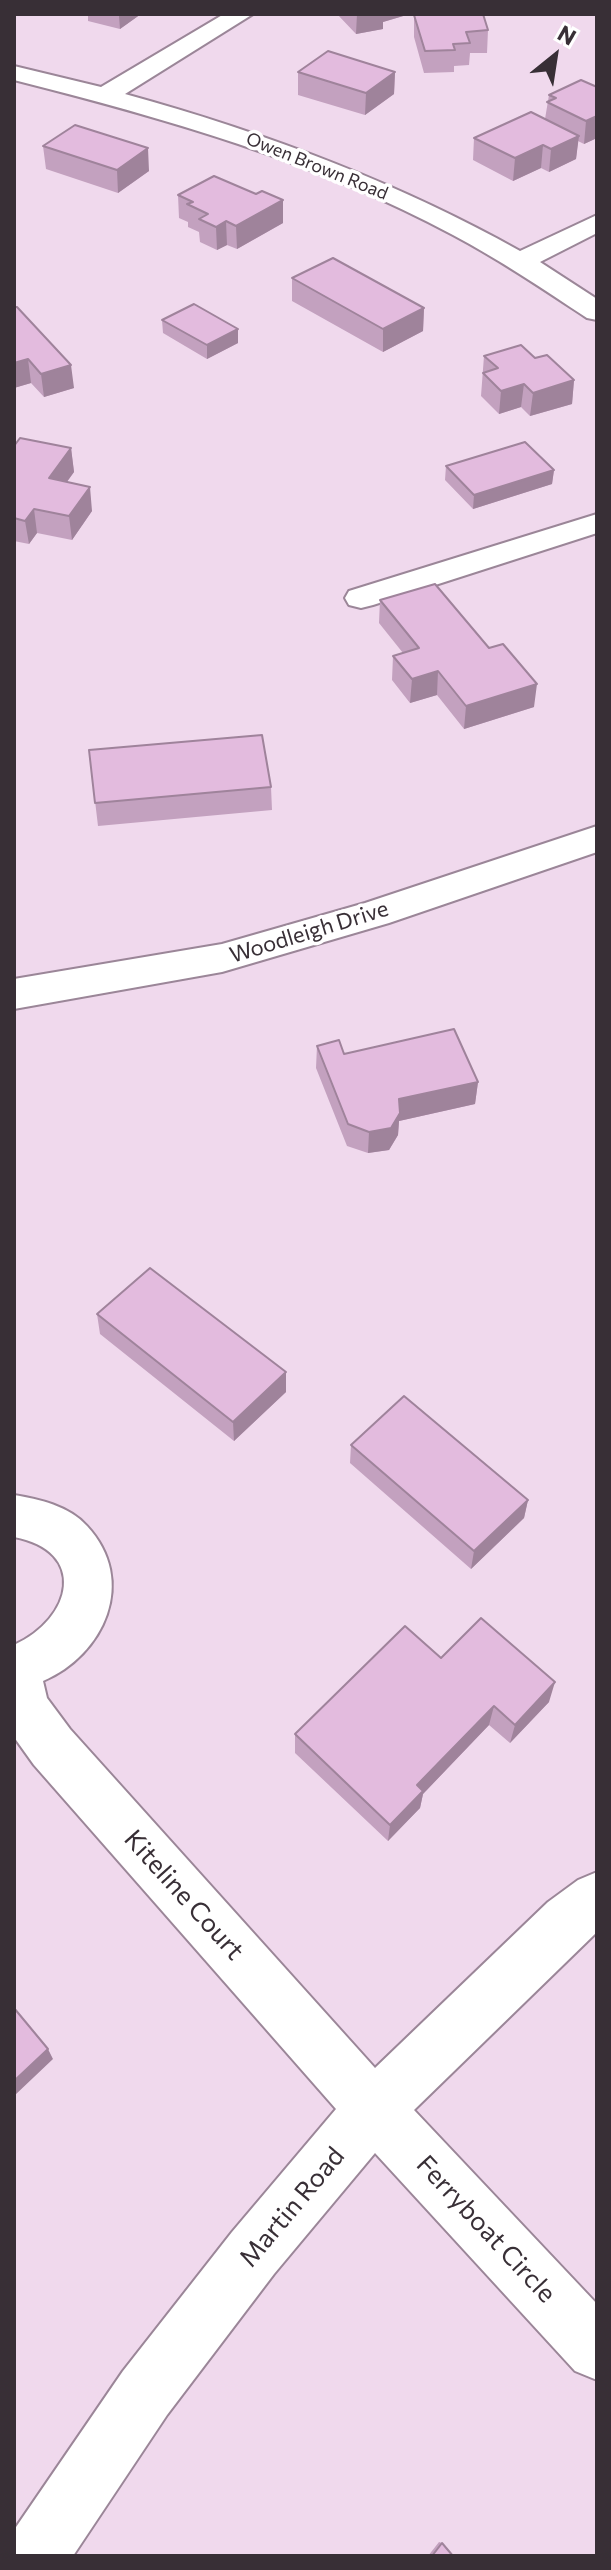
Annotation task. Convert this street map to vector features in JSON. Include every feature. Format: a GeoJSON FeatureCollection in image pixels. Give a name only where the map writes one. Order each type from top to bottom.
{"type":"FeatureCollection","features":[{"type":"Feature","properties":{"kind":"street"},"geometry":{"type":"LineString","coordinates":[[106,95],[241,14]]}},
{"type":"Feature","properties":{"kind":"street","name":"Owen Brown Road"},"geometry":{"type":"LineString","coordinates":[[14,73],[187,118],[318,163],[435,216],[519,262],[597,312]]}},
{"type":"Feature","properties":{"kind":"street"},"geometry":{"type":"LineString","coordinates":[[519,262],[597,223]]}},
{"type":"Feature","properties":{"kind":"street"},"geometry":{"type":"LineString","coordinates":[[361,598],[597,523]]}},
{"type":"Feature","properties":{"kind":"street","name":"Woodleigh Drive"},"geometry":{"type":"LineString","coordinates":[[14,994],[222,958],[376,913],[597,839]]}},
{"type":"Feature","properties":{"kind":"street","name":"Kiteline Court"},"geometry":{"type":"LineString","coordinates":[[14,1516],[34,1517],[59,1528],[80,1551],[88,1578],[83,1613],[70,1635],[44,1657],[14,1669],[25,1710],[52,1747],[374,2109]]}},
{"type":"Feature","properties":{"kind":"street","name":"Martin Road"},"geometry":{"type":"LineString","coordinates":[[35,2556],[145,2393],[253,2253],[374,2109],[567,1921],[597,1899]]}},
{"type":"Feature","properties":{"kind":"street","name":"Ferryboat Circle"},"geometry":{"type":"LineString","coordinates":[[374,2109],[597,2349]]}},
{"type":"Feature","properties":{"kind":"building"},"geometry":{"type":"Polygon","coordinates":[[[483,14],[488,30],[466,32],[470,43],[453,44],[455,50],[425,51],[414,15],[483,14]]]}},
{"type":"Feature","properties":{"kind":"building"},"geometry":{"type":"Polygon","coordinates":[[[328,51],[395,72],[366,93],[298,72],[328,51]]]}},
{"type":"Feature","properties":{"kind":"building"},"geometry":{"type":"Polygon","coordinates":[[[581,80],[597,87],[597,116],[586,121],[547,102],[556,98],[549,95],[581,80]]]}},
{"type":"Feature","properties":{"kind":"building"},"geometry":{"type":"Polygon","coordinates":[[[531,112],[579,136],[551,149],[543,145],[515,158],[474,138],[531,112]]]}},
{"type":"Feature","properties":{"kind":"building"},"geometry":{"type":"Polygon","coordinates":[[[75,125],[148,148],[117,170],[43,146],[75,125]]]}},
{"type":"Feature","properties":{"kind":"building"},"geometry":{"type":"Polygon","coordinates":[[[214,176],[256,194],[262,191],[283,200],[236,226],[226,221],[216,227],[199,219],[208,214],[187,204],[193,202],[178,195],[214,176]]]}},
{"type":"Feature","properties":{"kind":"building"},"geometry":{"type":"Polygon","coordinates":[[[333,258],[424,308],[383,329],[292,278],[333,258]]]}},
{"type":"Feature","properties":{"kind":"building"},"geometry":{"type":"Polygon","coordinates":[[[194,304],[238,329],[207,345],[162,320],[194,304]]]}},
{"type":"Feature","properties":{"kind":"building"},"geometry":{"type":"Polygon","coordinates":[[[14,307],[71,365],[41,374],[28,359],[14,363],[14,307]]]}},
{"type":"Feature","properties":{"kind":"building"},"geometry":{"type":"Polygon","coordinates":[[[521,345],[535,358],[547,355],[574,380],[533,393],[524,384],[501,391],[483,373],[498,368],[484,356],[521,345]]]}},
{"type":"Feature","properties":{"kind":"building"},"geometry":{"type":"Polygon","coordinates":[[[20,438],[71,448],[49,478],[90,487],[69,516],[34,509],[25,521],[14,518],[14,446],[20,438]]]}},
{"type":"Feature","properties":{"kind":"building"},"geometry":{"type":"Polygon","coordinates":[[[525,442],[554,470],[474,495],[446,466],[525,442]]]}},
{"type":"Feature","properties":{"kind":"building"},"geometry":{"type":"Polygon","coordinates":[[[435,584],[489,648],[503,644],[537,684],[466,706],[438,671],[412,679],[393,656],[419,648],[380,600],[435,584]]]}},
{"type":"Feature","properties":{"kind":"building"},"geometry":{"type":"Polygon","coordinates":[[[262,735],[271,787],[95,803],[89,750],[262,735]]]}},
{"type":"Feature","properties":{"kind":"building"},"geometry":{"type":"Polygon","coordinates":[[[454,1029],[478,1082],[399,1099],[400,1113],[391,1128],[369,1132],[348,1124],[317,1046],[339,1040],[344,1054],[454,1029]]]}},
{"type":"Feature","properties":{"kind":"building"},"geometry":{"type":"Polygon","coordinates":[[[150,1268],[286,1372],[233,1422],[97,1314],[150,1268]]]}},
{"type":"Feature","properties":{"kind":"building"},"geometry":{"type":"Polygon","coordinates":[[[404,1396],[528,1500],[474,1551],[351,1445],[404,1396]]]}},
{"type":"Feature","properties":{"kind":"building"},"geometry":{"type":"Polygon","coordinates":[[[481,1618],[555,1682],[515,1725],[494,1706],[417,1785],[423,1791],[390,1825],[295,1734],[405,1626],[441,1658],[481,1618]]]}},
{"type":"Feature","properties":{"kind":"building"},"geometry":{"type":"Polygon","coordinates":[[[14,2008],[48,2049],[14,2081],[14,2008]]]}},
{"type":"Feature","properties":{"kind":"building"},"geometry":{"type":"Polygon","coordinates":[[[442,2543],[453,2556],[432,2556],[442,2543]]]}}]}
